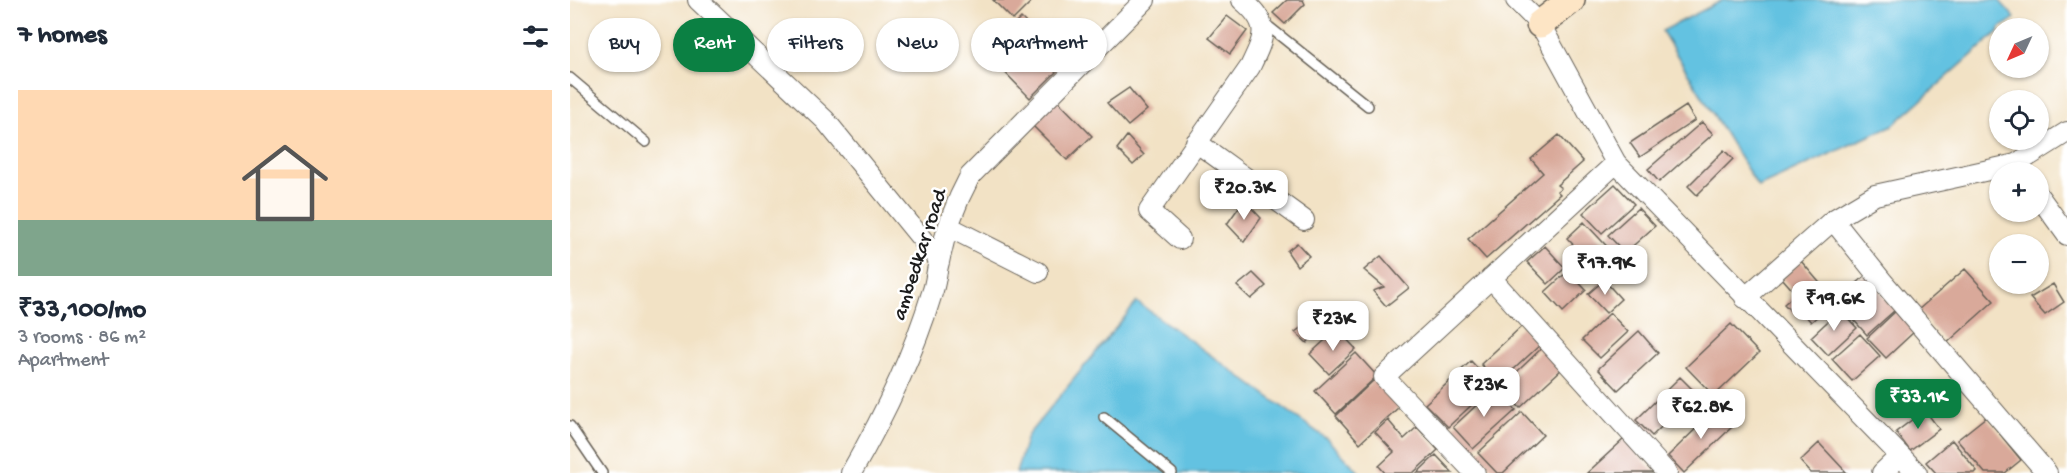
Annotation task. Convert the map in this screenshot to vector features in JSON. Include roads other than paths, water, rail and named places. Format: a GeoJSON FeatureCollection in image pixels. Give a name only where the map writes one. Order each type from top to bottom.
{"type":"FeatureCollection","features":[{"type":"Feature","properties":{"kind":"street"},"geometry":{"type":"LineString","coordinates":[[698,0],[825,120],[939,260]]}},
{"type":"Feature","properties":{"kind":"street","name":"ambedkar road"},"geometry":{"type":"LineString","coordinates":[[851,473],[882,419],[902,373],[933,292],[939,260],[958,198],[970,176],[1145,0]]}},
{"type":"Feature","properties":{"kind":"street"},"geometry":{"type":"LineString","coordinates":[[1180,239],[1149,210],[1250,67],[1261,45],[1263,31],[1261,21],[1242,0]]}},
{"type":"Feature","properties":{"kind":"street"},"geometry":{"type":"LineString","coordinates":[[1516,0],[1540,24],[1616,163],[1917,473]]}},
{"type":"Feature","properties":{"kind":"street"},"geometry":{"type":"LineString","coordinates":[[1540,24],[1571,0]]}},
{"type":"Feature","properties":{"kind":"street"},"geometry":{"type":"LineString","coordinates":[[2027,162],[2067,132]]}},
{"type":"Feature","properties":{"kind":"street"},"geometry":{"type":"LineString","coordinates":[[1196,142],[1304,220]]}},
{"type":"Feature","properties":{"kind":"street"},"geometry":{"type":"LineString","coordinates":[[1475,473],[1384,377],[1616,163]]}},
{"type":"Feature","properties":{"kind":"street"},"geometry":{"type":"LineString","coordinates":[[1745,298],[1833,220],[1875,195],[1989,174]]}},
{"type":"Feature","properties":{"kind":"street"},"geometry":{"type":"LineString","coordinates":[[2049,211],[2067,236]]}},
{"type":"Feature","properties":{"kind":"street"},"geometry":{"type":"LineString","coordinates":[[1833,220],[1882,281],[2047,473]]}},
{"type":"Feature","properties":{"kind":"street"},"geometry":{"type":"LineString","coordinates":[[950,227],[1038,272]]}},
{"type":"Feature","properties":{"kind":"street"},"geometry":{"type":"LineString","coordinates":[[1491,278],[1666,473]]}},
{"type":"Feature","properties":{"kind":"street"},"geometry":{"type":"LineString","coordinates":[[1882,473],[1900,456]]}},
{"type":"Feature","properties":{"kind":"lane"},"geometry":{"type":"LineString","coordinates":[[1261,21],[1368,106]]}},
{"type":"Feature","properties":{"kind":"lane"},"geometry":{"type":"LineString","coordinates":[[570,78],[646,142]]}},
{"type":"Feature","properties":{"kind":"lane"},"geometry":{"type":"LineString","coordinates":[[1104,417],[1172,473]]}},
{"type":"Feature","properties":{"kind":"lane"},"geometry":{"type":"LineString","coordinates":[[570,426],[602,473]]}},
{"type":"Feature","properties":{"kind":"water"},"geometry":{"type":"Polygon","coordinates":[[[1723,0],[1999,0],[2015,18],[1989,18],[1989,40],[1893,125],[1758,187],[1662,31],[1723,0]]]}},
{"type":"Feature","properties":{"kind":"water"},"geometry":{"type":"Polygon","coordinates":[[[1137,302],[1327,439],[1360,473],[1016,473],[1027,436],[1137,302]]]}}]}
